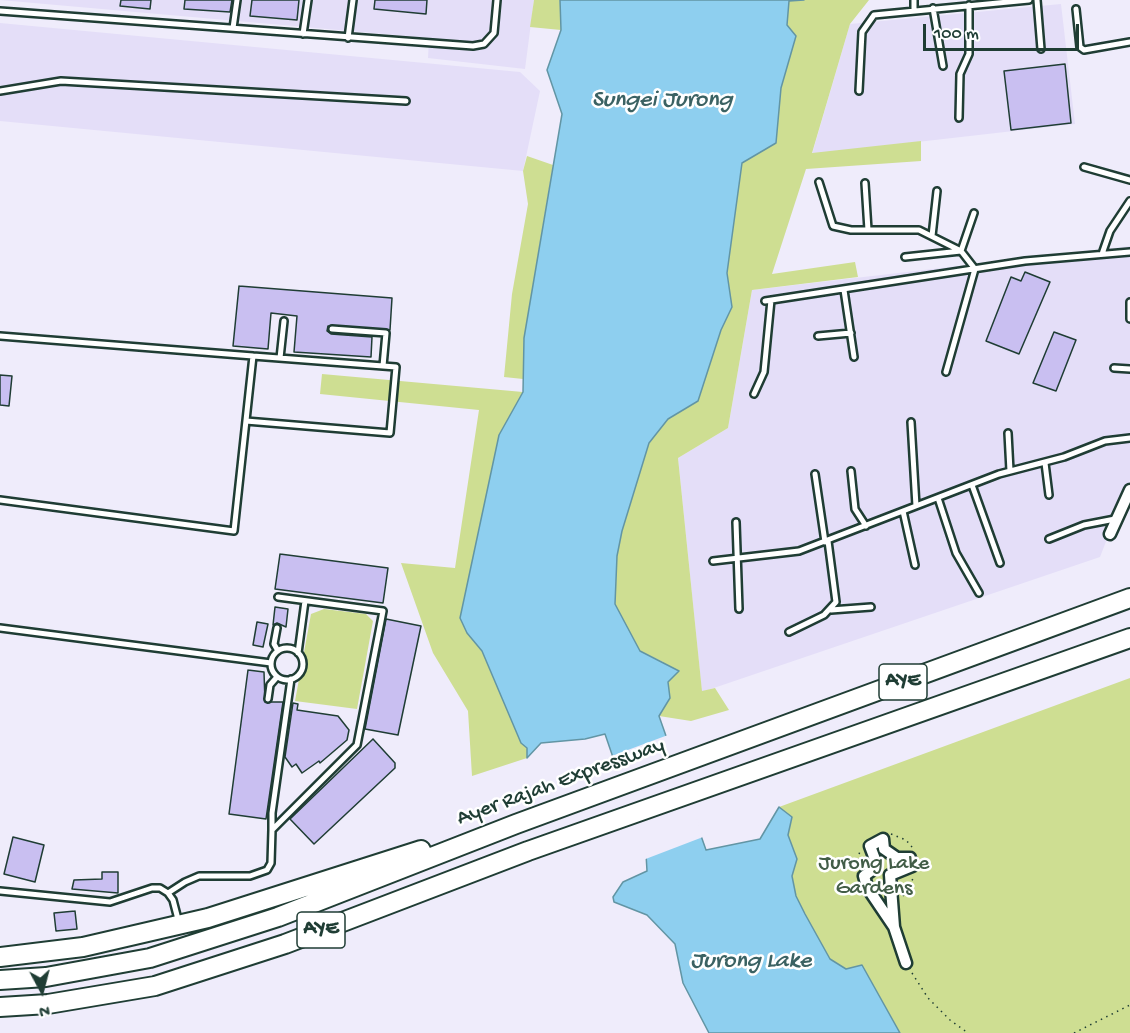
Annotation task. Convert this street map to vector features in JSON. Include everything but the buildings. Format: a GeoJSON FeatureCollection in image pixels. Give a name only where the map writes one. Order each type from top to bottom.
{"type":"FeatureCollection","features":[{"type":"Feature","properties":{"kind":"highway","name":"Ayer Rajah Expressway"},"geometry":{"type":"LineString","coordinates":[[0,980],[46,977],[150,958],[278,917],[516,824],[1130,598]]}},
{"type":"Feature","properties":{"kind":"highway","name":"AYE"},"geometry":{"type":"LineString","coordinates":[[0,1007],[48,1004],[155,986],[285,944],[632,813],[1130,638]]}},
{"type":"Feature","properties":{"kind":"highway"},"geometry":{"type":"LineString","coordinates":[[0,957],[83,948],[179,924],[377,862],[516,824]]}},
{"type":"Feature","properties":{"kind":"street"},"geometry":{"type":"LineString","coordinates":[[1110,534],[1130,490]]}},
{"type":"Feature","properties":{"kind":"street"},"geometry":{"type":"LineString","coordinates":[[894,927],[867,887],[864,876],[875,868],[876,862],[870,846],[883,839],[884,849],[897,858],[910,858],[912,866],[890,875],[894,927],[906,963]]}},
{"type":"Feature","properties":{"kind":"lane"},"geometry":{"type":"LineString","coordinates":[[233,28],[237,0]]}},
{"type":"Feature","properties":{"kind":"lane"},"geometry":{"type":"LineString","coordinates":[[303,34],[308,0]]}},
{"type":"Feature","properties":{"kind":"lane"},"geometry":{"type":"LineString","coordinates":[[348,38],[353,0]]}},
{"type":"Feature","properties":{"kind":"lane"},"geometry":{"type":"LineString","coordinates":[[0,11],[473,46],[484,44],[494,33],[497,0]]}},
{"type":"Feature","properties":{"kind":"lane"},"geometry":{"type":"LineString","coordinates":[[914,0],[914,10]]}},
{"type":"Feature","properties":{"kind":"lane"},"geometry":{"type":"LineString","coordinates":[[859,91],[864,26],[874,15],[969,5],[976,2],[1029,0]]}},
{"type":"Feature","properties":{"kind":"lane"},"geometry":{"type":"LineString","coordinates":[[1037,0],[1041,49]]}},
{"type":"Feature","properties":{"kind":"lane"},"geometry":{"type":"LineString","coordinates":[[959,118],[960,74],[969,54],[969,5]]}},
{"type":"Feature","properties":{"kind":"lane"},"geometry":{"type":"LineString","coordinates":[[933,8],[943,66]]}},
{"type":"Feature","properties":{"kind":"lane"},"geometry":{"type":"LineString","coordinates":[[1076,9],[1080,47],[1084,50],[1130,42]]}},
{"type":"Feature","properties":{"kind":"lane"},"geometry":{"type":"LineString","coordinates":[[0,91],[61,81],[406,101]]}},
{"type":"Feature","properties":{"kind":"lane"},"geometry":{"type":"LineString","coordinates":[[1084,167],[1130,180]]}},
{"type":"Feature","properties":{"kind":"lane"},"geometry":{"type":"LineString","coordinates":[[819,182],[833,226],[839,229],[919,230],[961,251],[975,269]]}},
{"type":"Feature","properties":{"kind":"lane"},"geometry":{"type":"LineString","coordinates":[[865,183],[868,230]]}},
{"type":"Feature","properties":{"kind":"lane"},"geometry":{"type":"LineString","coordinates":[[932,236],[937,191]]}},
{"type":"Feature","properties":{"kind":"lane"},"geometry":{"type":"LineString","coordinates":[[1102,254],[1110,231],[1130,201]]}},
{"type":"Feature","properties":{"kind":"lane"},"geometry":{"type":"LineString","coordinates":[[961,251],[974,213]]}},
{"type":"Feature","properties":{"kind":"lane"},"geometry":{"type":"LineString","coordinates":[[905,256],[961,251]]}},
{"type":"Feature","properties":{"kind":"lane"},"geometry":{"type":"LineString","coordinates":[[753,394],[764,372],[768,300],[1055,257],[1130,252]]}},
{"type":"Feature","properties":{"kind":"lane"},"geometry":{"type":"LineString","coordinates":[[946,372],[975,269]]}},
{"type":"Feature","properties":{"kind":"lane"},"geometry":{"type":"LineString","coordinates":[[844,290],[854,357]]}},
{"type":"Feature","properties":{"kind":"lane"},"geometry":{"type":"LineString","coordinates":[[1130,302],[1130,319]]}},
{"type":"Feature","properties":{"kind":"lane"},"geometry":{"type":"LineString","coordinates":[[280,358],[284,321]]}},
{"type":"Feature","properties":{"kind":"lane"},"geometry":{"type":"LineString","coordinates":[[332,329],[386,333],[383,366]]}},
{"type":"Feature","properties":{"kind":"lane"},"geometry":{"type":"LineString","coordinates":[[818,336],[851,333]]}},
{"type":"Feature","properties":{"kind":"lane"},"geometry":{"type":"LineString","coordinates":[[0,336],[396,367],[390,433],[246,421]]}},
{"type":"Feature","properties":{"kind":"lane"},"geometry":{"type":"LineString","coordinates":[[0,500],[234,531],[253,356]]}},
{"type":"Feature","properties":{"kind":"lane"},"geometry":{"type":"LineString","coordinates":[[1114,368],[1130,369]]}},
{"type":"Feature","properties":{"kind":"lane"},"geometry":{"type":"LineString","coordinates":[[912,422],[916,506]]}},
{"type":"Feature","properties":{"kind":"lane"},"geometry":{"type":"LineString","coordinates":[[1008,433],[1011,471]]}},
{"type":"Feature","properties":{"kind":"lane"},"geometry":{"type":"LineString","coordinates":[[713,561],[799,551],[1011,471],[1045,463],[1105,441],[1130,438]]}},
{"type":"Feature","properties":{"kind":"lane"},"geometry":{"type":"LineString","coordinates":[[1045,463],[1049,495]]}},
{"type":"Feature","properties":{"kind":"lane"},"geometry":{"type":"LineString","coordinates":[[850,471],[855,509],[866,526]]}},
{"type":"Feature","properties":{"kind":"lane"},"geometry":{"type":"LineString","coordinates":[[815,474],[836,602],[831,610]]}},
{"type":"Feature","properties":{"kind":"lane"},"geometry":{"type":"LineString","coordinates":[[972,485],[1000,563]]}},
{"type":"Feature","properties":{"kind":"lane"},"geometry":{"type":"LineString","coordinates":[[938,498],[956,553],[979,592]]}},
{"type":"Feature","properties":{"kind":"lane"},"geometry":{"type":"LineString","coordinates":[[903,511],[915,565]]}},
{"type":"Feature","properties":{"kind":"lane"},"geometry":{"type":"LineString","coordinates":[[1048,539],[1084,525],[1117,519]]}},
{"type":"Feature","properties":{"kind":"lane"},"geometry":{"type":"LineString","coordinates":[[736,522],[740,609]]}},
{"type":"Feature","properties":{"kind":"lane"},"geometry":{"type":"LineString","coordinates":[[272,830],[357,745],[383,610],[278,597]]}},
{"type":"Feature","properties":{"kind":"lane"},"geometry":{"type":"LineString","coordinates":[[297,653],[305,601]]}},
{"type":"Feature","properties":{"kind":"lane"},"geometry":{"type":"LineString","coordinates":[[789,632],[831,610],[871,607]]}},
{"type":"Feature","properties":{"kind":"lane"},"geometry":{"type":"LineString","coordinates":[[0,628],[271,663]]}},
{"type":"Feature","properties":{"kind":"lane"},"geometry":{"type":"LineString","coordinates":[[277,628],[274,644],[278,651]]}},
{"type":"Feature","properties":{"kind":"lane"},"geometry":{"type":"LineString","coordinates":[[277,677],[291,679],[299,674],[302,668],[302,662],[297,653],[290,649],[278,651]]}},
{"type":"Feature","properties":{"kind":"lane"},"geometry":{"type":"LineString","coordinates":[[271,663],[278,651]]}},
{"type":"Feature","properties":{"kind":"lane"},"geometry":{"type":"LineString","coordinates":[[271,663],[277,677]]}},
{"type":"Feature","properties":{"kind":"lane"},"geometry":{"type":"LineString","coordinates":[[268,699],[270,685],[277,677]]}},
{"type":"Feature","properties":{"kind":"lane"},"geometry":{"type":"LineString","coordinates":[[168,893],[184,882],[199,876],[259,875],[271,863],[272,813],[291,679]]}},
{"type":"Feature","properties":{"kind":"lane"},"geometry":{"type":"LineString","coordinates":[[0,891],[95,902],[122,899],[152,888],[168,893],[173,900],[179,924]]}},
{"type":"Feature","properties":{"kind":"path"},"geometry":{"type":"LineString","coordinates":[[906,963],[927,998],[968,1033]]}},
{"type":"Feature","properties":{"kind":"path"},"geometry":{"type":"LineString","coordinates":[[1074,1033],[1130,1005]]}},
{"type":"Feature","properties":{"kind":"shaded area"},"geometry":{"type":"Polygon","coordinates":[[[0,0],[534,0],[525,69],[428,58],[429,38],[0,0]]]}},
{"type":"Feature","properties":{"kind":"shaded area"},"geometry":{"type":"Polygon","coordinates":[[[1061,4],[1075,124],[812,154],[850,24],[1061,4]]]}},
{"type":"Feature","properties":{"kind":"shaded area"},"geometry":{"type":"Polygon","coordinates":[[[0,23],[520,72],[540,91],[523,171],[0,121],[0,23]]]}},
{"type":"Feature","properties":{"kind":"shaded area"},"geometry":{"type":"Polygon","coordinates":[[[1130,246],[1130,480],[1100,557],[702,692],[678,458],[728,428],[752,290],[1130,246]]]}},
{"type":"Feature","properties":{"kind":"green space"},"geometry":{"type":"Polygon","coordinates":[[[534,0],[560,0],[561,30],[530,27],[534,0]]]}},
{"type":"Feature","properties":{"kind":"green space"},"geometry":{"type":"Polygon","coordinates":[[[789,0],[869,0],[850,24],[812,153],[921,141],[921,161],[806,169],[772,274],[855,262],[858,277],[752,290],[728,428],[678,458],[702,691],[715,688],[729,710],[691,721],[659,716],[670,698],[663,662],[640,651],[615,605],[617,556],[622,531],[649,443],[668,419],[698,401],[721,330],[732,307],[727,273],[742,163],[776,143],[781,88],[795,36],[787,25],[789,0]]]}},
{"type":"Feature","properties":{"kind":"green space"},"geometry":{"type":"Polygon","coordinates":[[[527,156],[553,165],[524,338],[523,379],[504,377],[512,294],[528,204],[523,171],[527,156]]]}},
{"type":"Feature","properties":{"kind":"green space"},"geometry":{"type":"Polygon","coordinates":[[[322,374],[523,392],[499,435],[467,633],[482,651],[527,748],[527,758],[472,776],[468,711],[433,653],[401,563],[455,568],[479,410],[320,394],[322,374]]]}},
{"type":"Feature","properties":{"kind":"green space"},"geometry":{"type":"Polygon","coordinates":[[[324,609],[366,614],[373,621],[357,709],[295,701],[311,614],[324,609]]]}},
{"type":"Feature","properties":{"kind":"green space","name":"Jurong Lake Gardens"},"geometry":{"type":"Polygon","coordinates":[[[1130,678],[1130,1033],[900,1033],[862,965],[846,969],[830,959],[805,914],[796,896],[792,876],[797,859],[788,835],[792,818],[779,807],[1130,678]]]}},
{"type":"Feature","properties":{"kind":"water","name":"Sungei Jurong"},"geometry":{"type":"Polygon","coordinates":[[[560,0],[804,0],[789,1],[787,25],[796,36],[781,88],[776,143],[742,163],[727,273],[732,307],[721,330],[698,401],[668,419],[649,443],[622,531],[617,556],[615,604],[640,651],[679,671],[668,682],[670,698],[659,716],[706,850],[760,839],[779,807],[792,817],[788,835],[797,859],[792,876],[796,896],[805,914],[830,959],[846,969],[862,965],[900,1033],[709,1033],[683,983],[675,944],[647,915],[614,902],[613,897],[623,882],[647,871],[646,854],[605,734],[585,739],[541,743],[527,758],[527,748],[521,743],[482,651],[467,633],[460,618],[499,435],[523,392],[524,338],[562,114],[547,70],[561,30],[560,0]]]}},
{"type":"Feature","properties":{"kind":"pier"},"geometry":{"type":"Polygon","coordinates":[[[668,735],[703,837],[643,860],[609,757],[668,735]]]}},
{"type":"Feature","properties":{"kind":"water label","name":"Jurong Lake"},"geometry":{"type":"Point","coordinates":[751,962]}}]}
